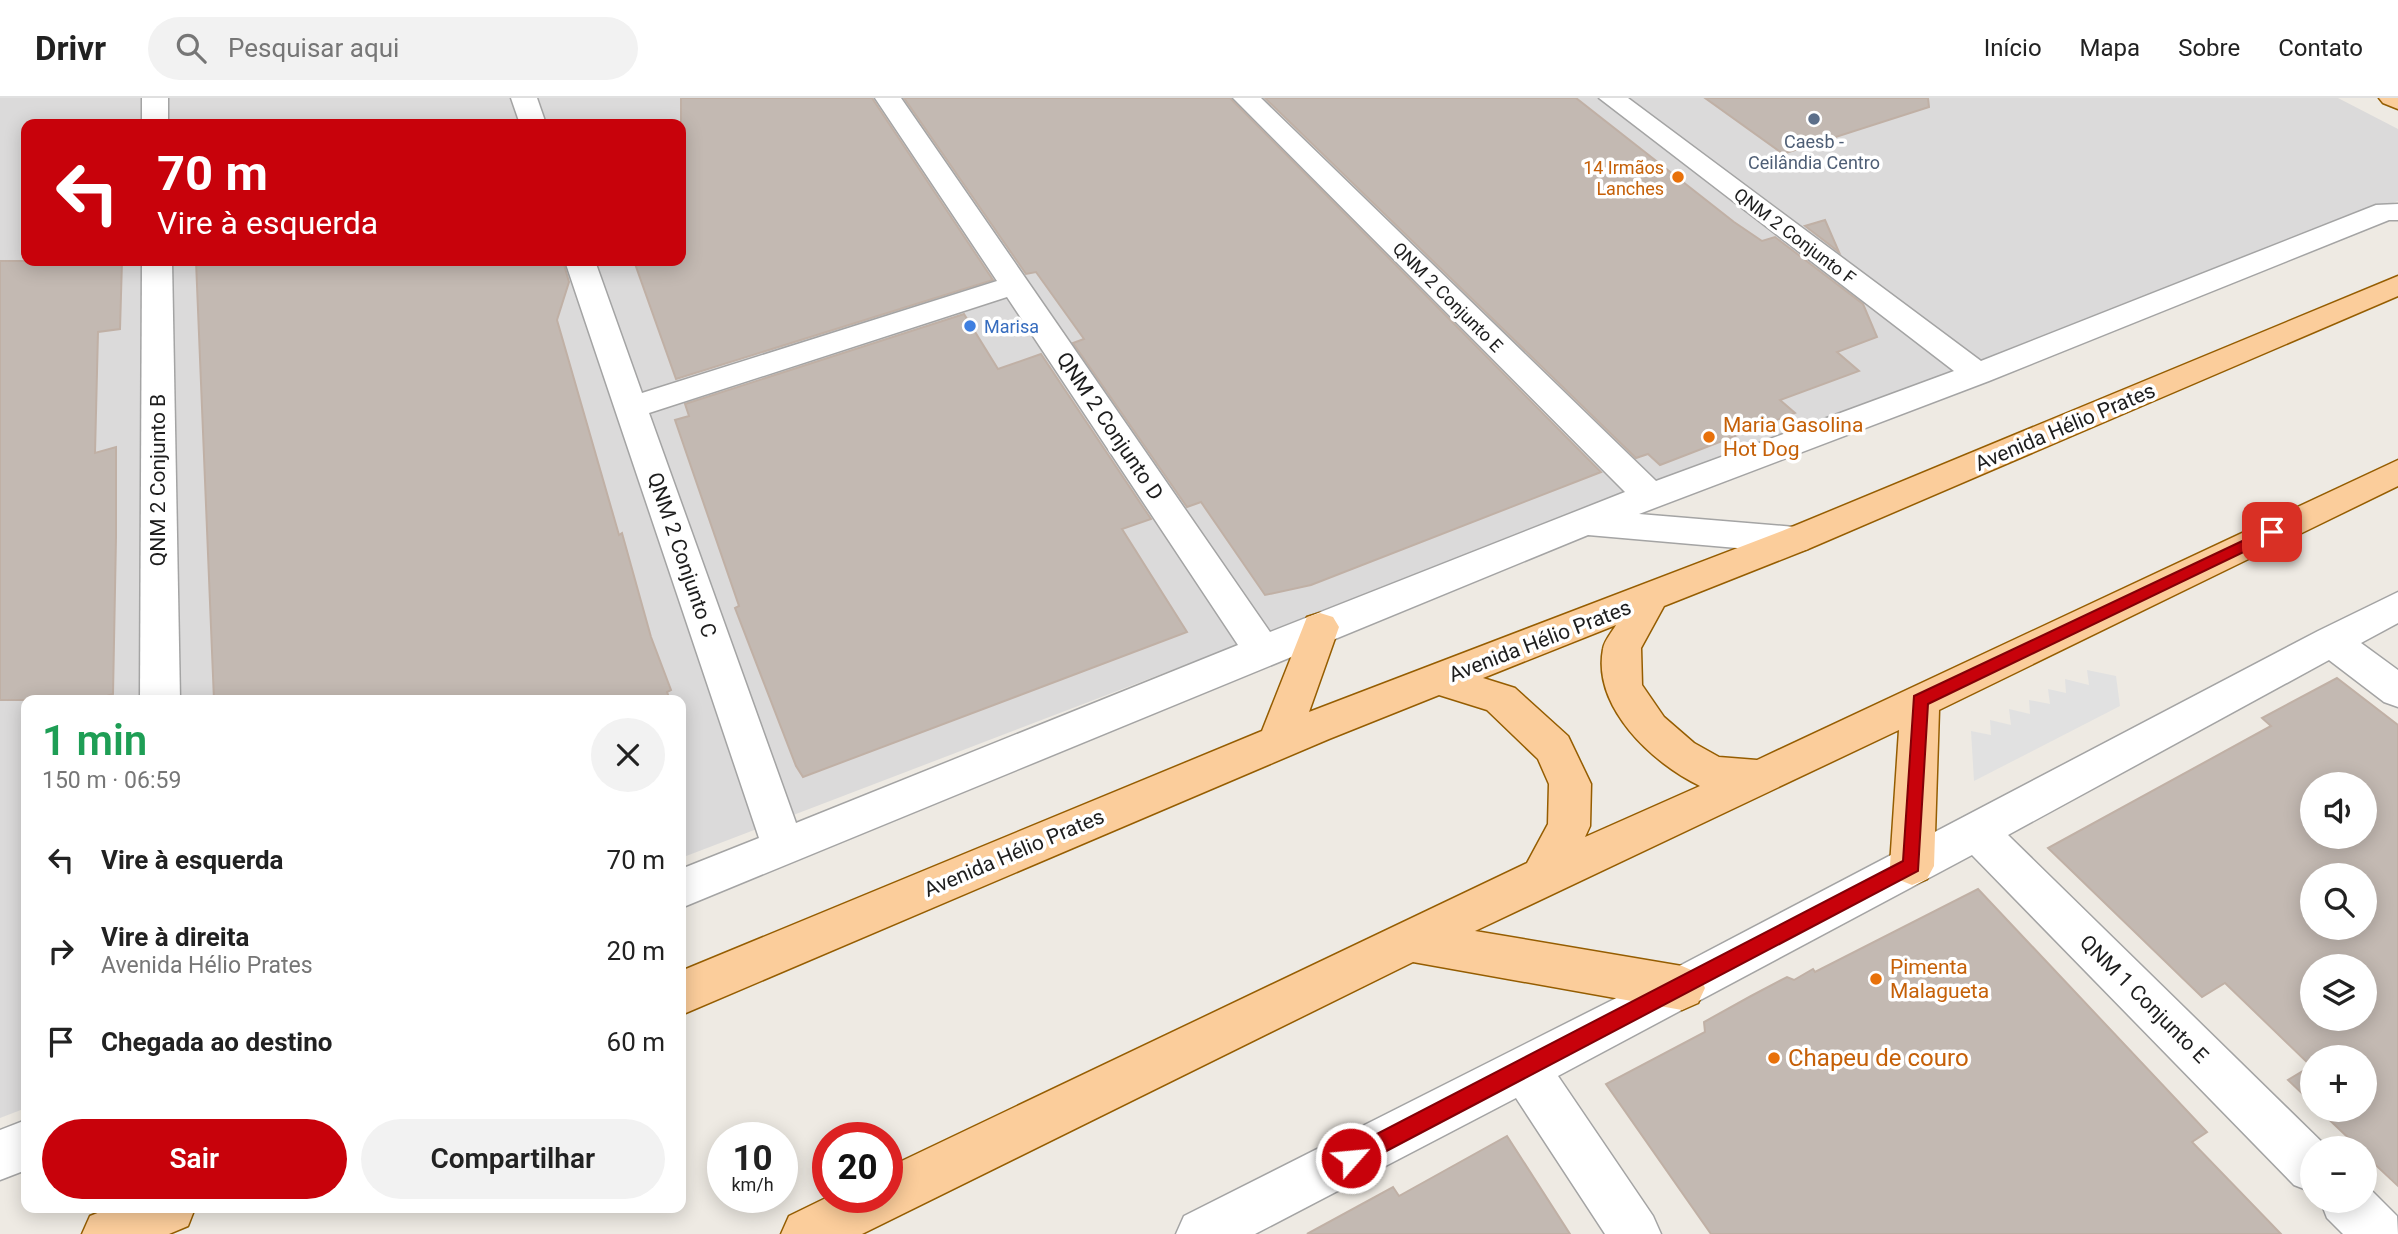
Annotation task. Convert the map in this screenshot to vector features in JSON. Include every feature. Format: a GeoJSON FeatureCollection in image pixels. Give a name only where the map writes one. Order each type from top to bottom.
{"type":"FeatureCollection","features":[{"type":"Feature","properties":{"kind":"main road"},"geometry":{"type":"LineString","coordinates":[[2392,98],[2398,101]]}},
{"type":"Feature","properties":{"kind":"main road","name":"Avenida Hélio Prates"},"geometry":{"type":"LineString","coordinates":[[686,991],[1278,743],[1795,540],[2398,285]]}},
{"type":"Feature","properties":{"kind":"main road"},"geometry":{"type":"LineString","coordinates":[[903,1187],[1542,877],[1760,778],[2398,472]]}},
{"type":"Feature","properties":{"kind":"main road"},"geometry":{"type":"LineString","coordinates":[[1650,598],[1622,648],[1623,687],[1650,729],[1680,755],[1713,773],[1760,778]]}},
{"type":"Feature","properties":{"kind":"main road"},"geometry":{"type":"LineString","coordinates":[[1278,743],[1320,627]]}},
{"type":"Feature","properties":{"kind":"main road"},"geometry":{"type":"LineString","coordinates":[[1440,680],[1501,699],[1553,748],[1570,784],[1569,826],[1542,877]]}},
{"type":"Feature","properties":{"kind":"main road"},"geometry":{"type":"LineString","coordinates":[[1912,866],[1920,701]]}},
{"type":"Feature","properties":{"kind":"main road"},"geometry":{"type":"LineString","coordinates":[[1410,942],[1682,988]]}},
{"type":"Feature","properties":{"kind":"main road"},"geometry":{"type":"LineString","coordinates":[[108,1234],[158,1213]]}},
{"type":"Feature","properties":{"kind":"main road"},"geometry":{"type":"LineString","coordinates":[[807,1234],[850,1213]]}},
{"type":"Feature","properties":{"kind":"street"},"geometry":{"type":"LineString","coordinates":[[155,98],[155,119]]}},
{"type":"Feature","properties":{"kind":"street"},"geometry":{"type":"LineString","coordinates":[[524,98],[531,119]]}},
{"type":"Feature","properties":{"kind":"street","name":"QNM 2 Conjunto D"},"geometry":{"type":"LineString","coordinates":[[888,98],[1262,650]]}},
{"type":"Feature","properties":{"kind":"street","name":"QNM 2 Conjunto E"},"geometry":{"type":"LineString","coordinates":[[1246,98],[1650,496]]}},
{"type":"Feature","properties":{"kind":"street","name":"QNM 2 Conjunto F"},"geometry":{"type":"LineString","coordinates":[[1612,98],[1978,374]]}},
{"type":"Feature","properties":{"kind":"street"},"geometry":{"type":"LineString","coordinates":[[686,887],[1262,650],[1650,496],[1978,374],[2386,211],[2398,212]]}},
{"type":"Feature","properties":{"kind":"street","name":"QNM 2 Conjunto B"},"geometry":{"type":"LineString","coordinates":[[156,266],[160,695]]}},
{"type":"Feature","properties":{"kind":"street","name":"QNM 2 Conjunto C"},"geometry":{"type":"LineString","coordinates":[[582,266],[784,848]]}},
{"type":"Feature","properties":{"kind":"street"},"geometry":{"type":"LineString","coordinates":[[631,408],[1014,285]]}},
{"type":"Feature","properties":{"kind":"street"},"geometry":{"type":"LineString","coordinates":[[1582,523],[1795,540]]}},
{"type":"Feature","properties":{"kind":"street"},"geometry":{"type":"LineString","coordinates":[[1202,1234],[1682,988],[2398,606]]}},
{"type":"Feature","properties":{"kind":"street"},"geometry":{"type":"LineString","coordinates":[[2331,640],[2398,691]]}},
{"type":"Feature","properties":{"kind":"street","name":"QNM 1 Conjunto E"},"geometry":{"type":"LineString","coordinates":[[1976,831],[2300,1155]]}},
{"type":"Feature","properties":{"kind":"street"},"geometry":{"type":"LineString","coordinates":[[1525,1070],[1635,1234]]}},
{"type":"Feature","properties":{"kind":"street"},"geometry":{"type":"LineString","coordinates":[[0,1155],[21,1147]]}},
{"type":"Feature","properties":{"kind":"street"},"geometry":{"type":"LineString","coordinates":[[2358,1213],[2379,1234]]}},
{"type":"Feature","properties":{"kind":"shaded area"},"geometry":{"type":"Polygon","coordinates":[[[0,98],[2338,98],[2398,129],[2398,201],[686,856],[686,695],[21,695],[21,1110],[0,1118],[0,98]]]}},
{"type":"Feature","properties":{"kind":"shaded area"},"geometry":{"type":"Polygon","coordinates":[[[2087,670],[2116,676],[2120,706],[1974,781],[1971,731],[1991,735],[1990,720],[2011,725],[2009,709],[2030,714],[2029,700],[2050,704],[2048,689],[2066,693],[2065,679],[2089,685],[2087,670]]]}},
{"type":"Feature","properties":{"kind":"building"},"geometry":{"type":"Polygon","coordinates":[[[681,98],[872,98],[993,280],[676,379],[636,266],[686,266],[686,119],[681,119],[681,98]]]}},
{"type":"Feature","properties":{"kind":"building"},"geometry":{"type":"Polygon","coordinates":[[[904,98],[1230,98],[1601,472],[1311,585],[1265,595],[1201,502],[1187,507],[1073,343],[1084,339],[1036,272],[1026,274],[904,98]]]}},
{"type":"Feature","properties":{"kind":"building"},"geometry":{"type":"Polygon","coordinates":[[[1265,98],[1576,98],[1734,222],[1762,241],[1775,237],[1863,304],[1877,337],[1837,352],[1859,371],[1780,400],[1795,413],[1660,465],[1648,454],[1636,458],[1265,98]]]}},
{"type":"Feature","properties":{"kind":"building","name":"Caesb - Ceilândia Centro"},"geometry":{"type":"Polygon","coordinates":[[[1705,98],[1928,98],[1929,107],[1783,154],[1705,98]]]}},
{"type":"Feature","properties":{"kind":"building"},"geometry":{"type":"Polygon","coordinates":[[[1825,220],[1839,252],[1805,226],[1825,220]]]}},
{"type":"Feature","properties":{"kind":"building"},"geometry":{"type":"Polygon","coordinates":[[[0,261],[21,261],[21,266],[122,266],[120,329],[98,332],[95,453],[116,447],[113,694],[21,695],[21,700],[0,700],[0,261]]]}},
{"type":"Feature","properties":{"kind":"building"},"geometry":{"type":"Polygon","coordinates":[[[196,266],[564,266],[569,282],[557,320],[619,535],[622,533],[651,637],[671,690],[667,692],[668,695],[214,695],[196,266]]]}},
{"type":"Feature","properties":{"kind":"building"},"geometry":{"type":"Polygon","coordinates":[[[964,314],[998,369],[1041,354],[1151,519],[1122,529],[1187,632],[803,777],[796,766],[735,608],[739,606],[675,420],[689,416],[685,404],[964,314]]]}},
{"type":"Feature","properties":{"kind":"building"},"geometry":{"type":"Polygon","coordinates":[[[2337,678],[2398,725],[2398,1186],[2377,1166],[2377,1136],[2346,1136],[2332,1122],[2377,1122],[2377,1045],[2300,1045],[2300,1055],[2225,983],[2202,997],[2048,848],[2271,726],[2262,718],[2337,678]]]}},
{"type":"Feature","properties":{"kind":"building"},"geometry":{"type":"Polygon","coordinates":[[[1978,889],[2207,1132],[2192,1142],[2281,1234],[1711,1234],[1606,1084],[1705,1032],[1704,1022],[1787,977],[1794,980],[1813,969],[1815,972],[1978,889]]]}},
{"type":"Feature","properties":{"kind":"building"},"geometry":{"type":"Polygon","coordinates":[[[2300,1073],[2300,1092],[2288,1080],[2300,1073]]]}},
{"type":"Feature","properties":{"kind":"building"},"geometry":{"type":"Polygon","coordinates":[[[1507,1136],[1570,1234],[1307,1234],[1393,1187],[1399,1196],[1507,1136]]]}},
{"type":"Feature","properties":{"kind":"place","name":"Caesb - Ceilândia Centro"},"geometry":{"type":"Point","coordinates":[1814,119]}},
{"type":"Feature","properties":{"kind":"place","name":"14 Irmãos Lanches"},"geometry":{"type":"Point","coordinates":[1678,177]}},
{"type":"Feature","properties":{"kind":"place","name":"Marisa"},"geometry":{"type":"Point","coordinates":[970,326]}},
{"type":"Feature","properties":{"kind":"place","name":"Maria Gasolina Hot Dog"},"geometry":{"type":"Point","coordinates":[1709,437]}},
{"type":"Feature","properties":{"kind":"place","name":"Pimenta Malagueta"},"geometry":{"type":"Point","coordinates":[1876,979]}},
{"type":"Feature","properties":{"kind":"place","name":"Chapeu de couro"},"geometry":{"type":"Point","coordinates":[1774,1058]}},
{"type":"Feature","properties":{"kind":"route"},"geometry":{"type":"LineString","coordinates":[[1351,1158],[1525,1070],[1912,866],[1920,701],[2272,532]]}}]}
